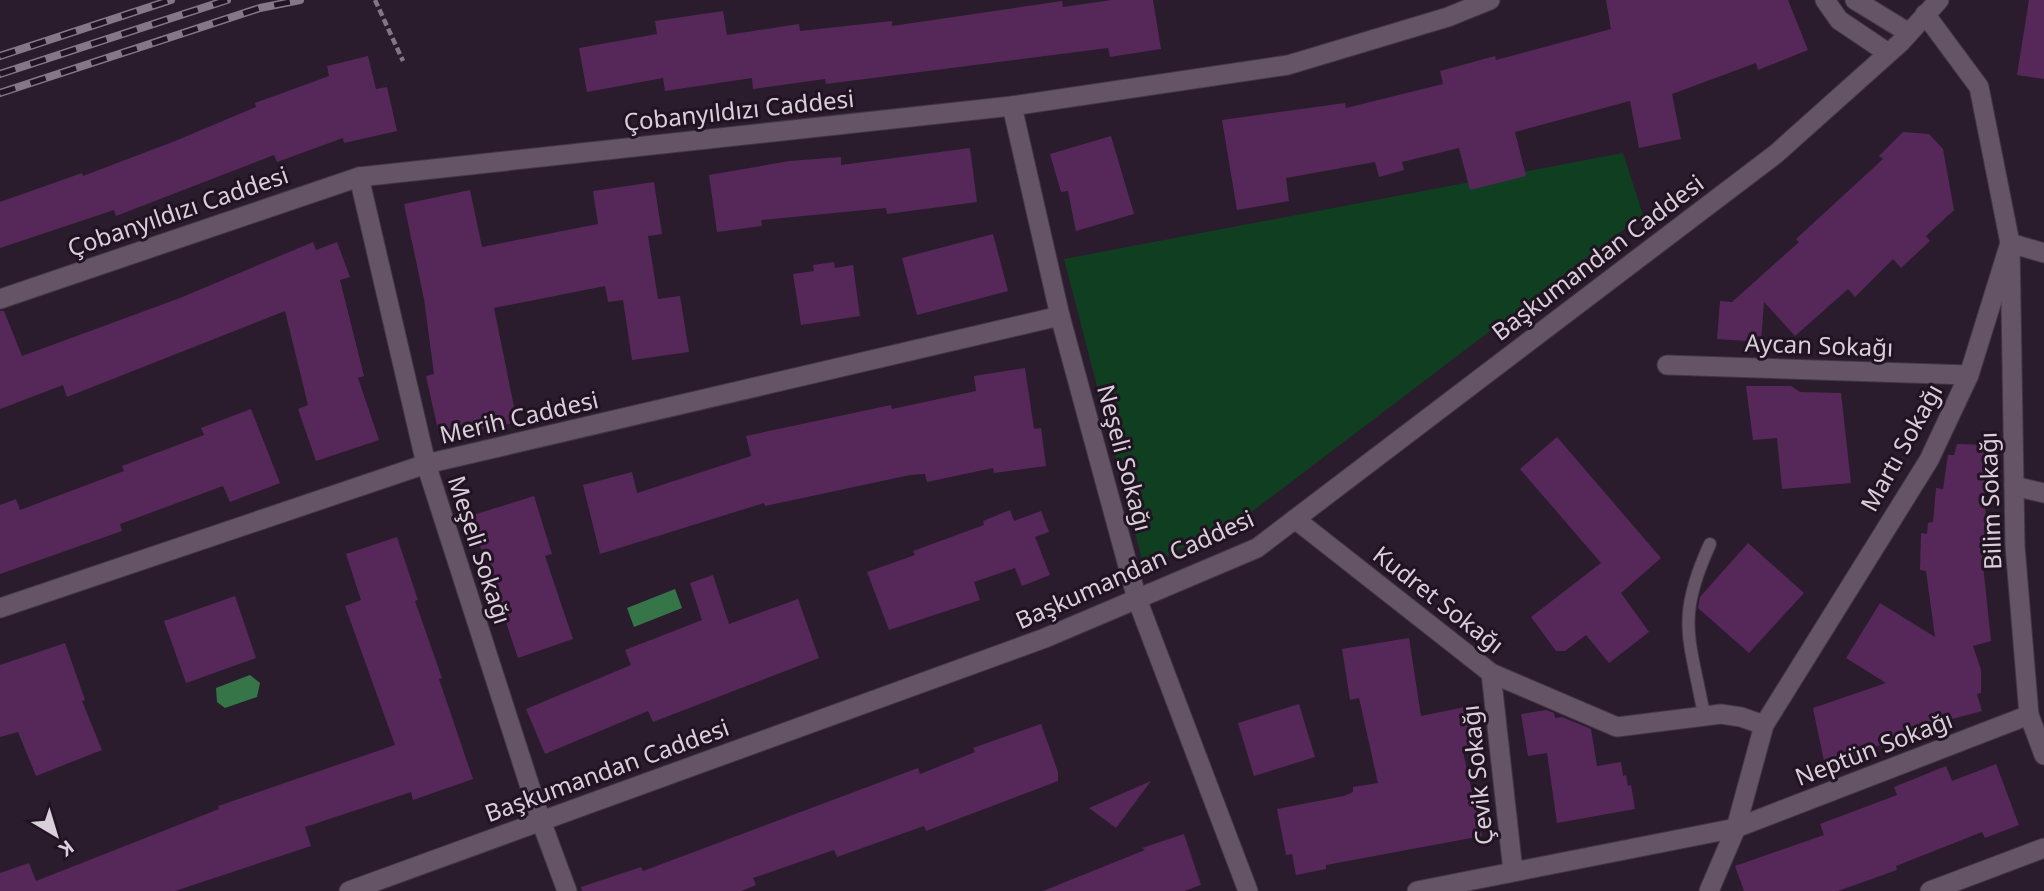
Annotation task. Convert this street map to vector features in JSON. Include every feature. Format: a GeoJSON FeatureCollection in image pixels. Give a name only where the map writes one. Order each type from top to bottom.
{"type":"FeatureCollection","features":[{"type":"Feature","properties":{"kind":"street","name":"Çobanyıldızı Caddesi"},"geometry":{"type":"LineString","coordinates":[[0,299],[359,177],[1012,106],[1288,65],[1448,17],[1490,0]]}},
{"type":"Feature","properties":{"kind":"street"},"geometry":{"type":"LineString","coordinates":[[1825,0],[1839,20],[1888,53]]}},
{"type":"Feature","properties":{"kind":"street"},"geometry":{"type":"LineString","coordinates":[[1855,0],[1909,33]]}},
{"type":"Feature","properties":{"kind":"street","name":"Başkumandan Caddesi"},"geometry":{"type":"LineString","coordinates":[[348,891],[1045,638],[1257,548],[1777,153],[1888,53],[1932,7]]}},
{"type":"Feature","properties":{"kind":"street","name":"Martı Sokağı"},"geometry":{"type":"LineString","coordinates":[[1709,891],[1736,828],[1764,725],[1930,460],[1969,375],[2010,243],[1979,87],[1932,7]]}},
{"type":"Feature","properties":{"kind":"street","name":"Neşeli Sokağı"},"geometry":{"type":"LineString","coordinates":[[1012,106],[1060,316],[1137,599],[1248,891]]}},
{"type":"Feature","properties":{"kind":"street","name":"Meşeli Sokağı"},"geometry":{"type":"LineString","coordinates":[[359,177],[426,464],[541,821],[567,891]]}},
{"type":"Feature","properties":{"kind":"street"},"geometry":{"type":"LineString","coordinates":[[2010,243],[2044,253]]}},
{"type":"Feature","properties":{"kind":"street","name":"Bilim Sokağı"},"geometry":{"type":"LineString","coordinates":[[2010,243],[2015,546],[2029,715],[2044,755]]}},
{"type":"Feature","properties":{"kind":"street","name":"Merih Caddesi"},"geometry":{"type":"LineString","coordinates":[[0,608],[426,464],[1060,316]]}},
{"type":"Feature","properties":{"kind":"street","name":"Aycan Sokağı"},"geometry":{"type":"LineString","coordinates":[[1667,365],[1969,375]]}},
{"type":"Feature","properties":{"kind":"street"},"geometry":{"type":"LineString","coordinates":[[2014,486],[2044,493]]}},
{"type":"Feature","properties":{"kind":"street","name":"Kudret Sokağı"},"geometry":{"type":"LineString","coordinates":[[1295,519],[1491,673],[1617,726],[1704,715],[1741,717],[1764,725]]}},
{"type":"Feature","properties":{"kind":"street","name":"Çevik Sokağı"},"geometry":{"type":"LineString","coordinates":[[1491,673],[1513,871]]}},
{"type":"Feature","properties":{"kind":"street","name":"Neptün Sokağı"},"geometry":{"type":"LineString","coordinates":[[1417,891],[1736,828],[2029,715]]}},
{"type":"Feature","properties":{"kind":"street"},"geometry":{"type":"LineString","coordinates":[[1930,891],[2044,848]]}},
{"type":"Feature","properties":{"kind":"lane"},"geometry":{"type":"LineString","coordinates":[[1704,715],[1690,650],[1687,617],[1695,581],[1710,544]]}},
{"type":"Feature","properties":{"kind":"path"},"geometry":{"type":"LineString","coordinates":[[375,0],[403,61]]}},
{"type":"Feature","properties":{"kind":"shaded area"},"geometry":{"type":"Polygon","coordinates":[[[1623,153],[1643,215],[1241,520],[1144,567],[1064,259],[1623,153]]]}},
{"type":"Feature","properties":{"kind":"shaded area"},"geometry":{"type":"Polygon","coordinates":[[[675,589],[682,608],[634,627],[627,608],[675,589]]]}},
{"type":"Feature","properties":{"kind":"shaded area"},"geometry":{"type":"Polygon","coordinates":[[[250,675],[260,683],[257,697],[225,708],[217,702],[216,688],[250,675]]]}},
{"type":"Feature","properties":{"kind":"building"},"geometry":{"type":"Polygon","coordinates":[[[1112,0],[1153,0],[1161,49],[1110,57],[1108,48],[826,84],[825,79],[753,89],[752,78],[665,91],[663,78],[587,92],[579,48],[657,34],[655,21],[723,11],[727,35],[799,24],[800,31],[892,21],[892,26],[1062,1],[1063,7],[1112,0]]]}},
{"type":"Feature","properties":{"kind":"building"},"geometry":{"type":"Polygon","coordinates":[[[1606,0],[1788,0],[1808,50],[1758,70],[1756,63],[1672,94],[1681,139],[1639,148],[1630,101],[1515,132],[1526,176],[1470,190],[1459,148],[1402,162],[1404,170],[1379,177],[1375,162],[1286,178],[1289,201],[1237,210],[1222,120],[1345,103],[1346,108],[1443,84],[1440,71],[1495,56],[1496,60],[1611,29],[1606,0]]]}},
{"type":"Feature","properties":{"kind":"building"},"geometry":{"type":"Polygon","coordinates":[[[2029,0],[2044,0],[2044,79],[2017,75],[2029,0]]]}},
{"type":"Feature","properties":{"kind":"building"},"geometry":{"type":"Polygon","coordinates":[[[368,56],[376,89],[387,87],[397,131],[344,143],[343,138],[277,162],[274,155],[116,216],[114,210],[0,248],[0,202],[82,173],[83,176],[175,141],[256,107],[255,103],[329,76],[327,66],[368,56]]]}},
{"type":"Feature","properties":{"kind":"building"},"geometry":{"type":"Polygon","coordinates":[[[1903,132],[1929,134],[1943,149],[1954,210],[1926,236],[1930,241],[1901,268],[1893,259],[1855,297],[1848,289],[1795,336],[1764,302],[1761,342],[1717,339],[1720,301],[1732,302],[1799,242],[1796,239],[1883,159],[1879,156],[1903,132]]]}},
{"type":"Feature","properties":{"kind":"building"},"geometry":{"type":"Polygon","coordinates":[[[1111,136],[1134,214],[1076,231],[1068,191],[1061,192],[1050,154],[1111,136]]]}},
{"type":"Feature","properties":{"kind":"building"},"geometry":{"type":"Polygon","coordinates":[[[970,148],[977,202],[887,214],[886,208],[761,220],[762,226],[717,232],[709,175],[789,161],[841,157],[841,165],[970,148]]]}},
{"type":"Feature","properties":{"kind":"building"},"geometry":{"type":"Polygon","coordinates":[[[654,182],[662,234],[648,236],[658,299],[680,296],[689,352],[632,360],[623,300],[608,302],[605,286],[494,308],[517,422],[440,439],[426,376],[434,374],[424,299],[404,204],[470,190],[482,247],[598,224],[593,191],[654,182]]]}},
{"type":"Feature","properties":{"kind":"building"},"geometry":{"type":"Polygon","coordinates":[[[993,234],[1008,291],[917,315],[902,258],[993,234]]]}},
{"type":"Feature","properties":{"kind":"building"},"geometry":{"type":"Polygon","coordinates":[[[313,242],[316,250],[337,242],[350,277],[340,280],[364,376],[358,378],[379,440],[316,461],[298,409],[308,405],[285,311],[67,397],[63,385],[0,409],[0,311],[4,311],[22,356],[180,298],[313,242]]]}},
{"type":"Feature","properties":{"kind":"building"},"geometry":{"type":"Polygon","coordinates":[[[834,262],[835,268],[853,265],[860,316],[801,325],[793,274],[814,271],[813,265],[834,262]]]}},
{"type":"Feature","properties":{"kind":"building"},"geometry":{"type":"Polygon","coordinates":[[[1025,368],[1034,429],[1041,428],[1046,466],[994,473],[993,468],[927,482],[925,474],[910,475],[765,506],[764,503],[600,554],[583,485],[632,472],[637,493],[751,456],[746,436],[891,405],[892,409],[976,391],[974,376],[1025,368]]]}},
{"type":"Feature","properties":{"kind":"building"},"geometry":{"type":"Polygon","coordinates":[[[1746,386],[1791,386],[1800,392],[1841,393],[1851,483],[1782,489],[1777,438],[1753,440],[1746,386]]]}},
{"type":"Feature","properties":{"kind":"building"},"geometry":{"type":"Polygon","coordinates":[[[251,409],[280,483],[230,502],[223,486],[120,524],[122,531],[0,574],[0,505],[16,499],[20,510],[124,471],[122,466],[204,435],[201,428],[251,409]]]}},
{"type":"Feature","properties":{"kind":"building"},"geometry":{"type":"Polygon","coordinates":[[[1557,437],[1661,558],[1621,593],[1649,632],[1609,663],[1586,635],[1565,651],[1556,651],[1531,617],[1601,563],[1520,469],[1557,437]]]}},
{"type":"Feature","properties":{"kind":"building"},"geometry":{"type":"Polygon","coordinates":[[[1957,444],[1985,445],[1986,565],[1983,565],[1991,641],[1973,646],[1981,670],[1981,693],[1977,694],[1982,711],[1937,723],[1938,727],[1868,749],[1870,755],[1826,771],[1813,708],[1886,683],[1846,658],[1880,603],[1935,637],[1926,571],[1920,570],[1921,533],[1927,534],[1928,523],[1933,522],[1936,488],[1943,489],[1948,455],[1954,455],[1957,444]]]}},
{"type":"Feature","properties":{"kind":"building"},"geometry":{"type":"Polygon","coordinates":[[[534,496],[552,554],[545,556],[573,639],[518,658],[470,516],[534,496]]]}},
{"type":"Feature","properties":{"kind":"building"},"geometry":{"type":"Polygon","coordinates":[[[1010,510],[1014,521],[1041,511],[1049,532],[1035,537],[1050,575],[1022,586],[1015,568],[974,582],[980,600],[889,630],[867,572],[915,555],[913,551],[984,525],[983,521],[1010,510]]]}},
{"type":"Feature","properties":{"kind":"building"},"geometry":{"type":"Polygon","coordinates":[[[397,537],[418,600],[415,601],[442,678],[439,679],[473,779],[413,800],[411,792],[305,827],[311,846],[175,891],[0,891],[0,873],[29,863],[36,881],[219,809],[218,806],[395,745],[345,606],[361,600],[346,554],[397,537]]]}},
{"type":"Feature","properties":{"kind":"building"},"geometry":{"type":"Polygon","coordinates":[[[1748,543],[1804,593],[1749,653],[1698,608],[1700,597],[1748,543]]]}},
{"type":"Feature","properties":{"kind":"building"},"geometry":{"type":"Polygon","coordinates":[[[713,575],[729,624],[798,599],[819,658],[653,722],[648,711],[545,754],[526,709],[631,665],[625,650],[702,620],[690,583],[713,575]]]}},
{"type":"Feature","properties":{"kind":"building"},"geometry":{"type":"Polygon","coordinates":[[[235,596],[256,658],[186,683],[164,621],[235,596]]]}},
{"type":"Feature","properties":{"kind":"building"},"geometry":{"type":"Polygon","coordinates":[[[1409,638],[1421,716],[1465,707],[1474,750],[1463,752],[1482,836],[1326,865],[1326,869],[1296,875],[1292,854],[1286,855],[1277,809],[1344,796],[1353,792],[1353,787],[1378,783],[1359,698],[1350,700],[1342,649],[1409,638]]]}},
{"type":"Feature","properties":{"kind":"building"},"geometry":{"type":"Polygon","coordinates":[[[65,643],[85,700],[82,701],[102,750],[36,776],[18,732],[0,737],[0,665],[65,643]]]}},
{"type":"Feature","properties":{"kind":"building"},"geometry":{"type":"Polygon","coordinates":[[[1299,704],[1315,757],[1254,776],[1238,723],[1299,704]]]}},
{"type":"Feature","properties":{"kind":"building"},"geometry":{"type":"Polygon","coordinates":[[[1546,710],[1554,713],[1555,718],[1562,717],[1591,729],[1597,766],[1621,762],[1623,776],[1626,775],[1628,786],[1631,785],[1635,809],[1557,823],[1547,753],[1528,756],[1521,714],[1546,710]]]}},
{"type":"Feature","properties":{"kind":"building"},"geometry":{"type":"Polygon","coordinates":[[[1041,724],[1058,772],[1058,781],[926,831],[924,826],[837,857],[834,850],[753,878],[756,885],[741,891],[582,891],[581,887],[641,867],[643,871],[918,768],[920,774],[975,752],[973,748],[1041,724]]]}},
{"type":"Feature","properties":{"kind":"building"},"geometry":{"type":"Polygon","coordinates":[[[1996,764],[2019,825],[1985,838],[1982,832],[1896,866],[1897,870],[1838,891],[1744,891],[1735,866],[1824,835],[1820,824],[1897,795],[1894,787],[1946,766],[1952,781],[1996,764]]]}},
{"type":"Feature","properties":{"kind":"building"},"geometry":{"type":"Polygon","coordinates":[[[1151,781],[1116,828],[1089,808],[1151,781]]]}},
{"type":"Feature","properties":{"kind":"building"},"geometry":{"type":"Polygon","coordinates":[[[1184,834],[1201,885],[1184,891],[1043,891],[1145,850],[1142,848],[1184,834]]]}},
{"type":"Feature","properties":{"kind":"railway"},"geometry":{"type":"LineString","coordinates":[[0,56],[171,0]]}},
{"type":"Feature","properties":{"kind":"railway"},"geometry":{"type":"LineString","coordinates":[[0,74],[227,0]]}},
{"type":"Feature","properties":{"kind":"railway"},"geometry":{"type":"LineString","coordinates":[[0,93],[260,8],[300,0]]}}]}
